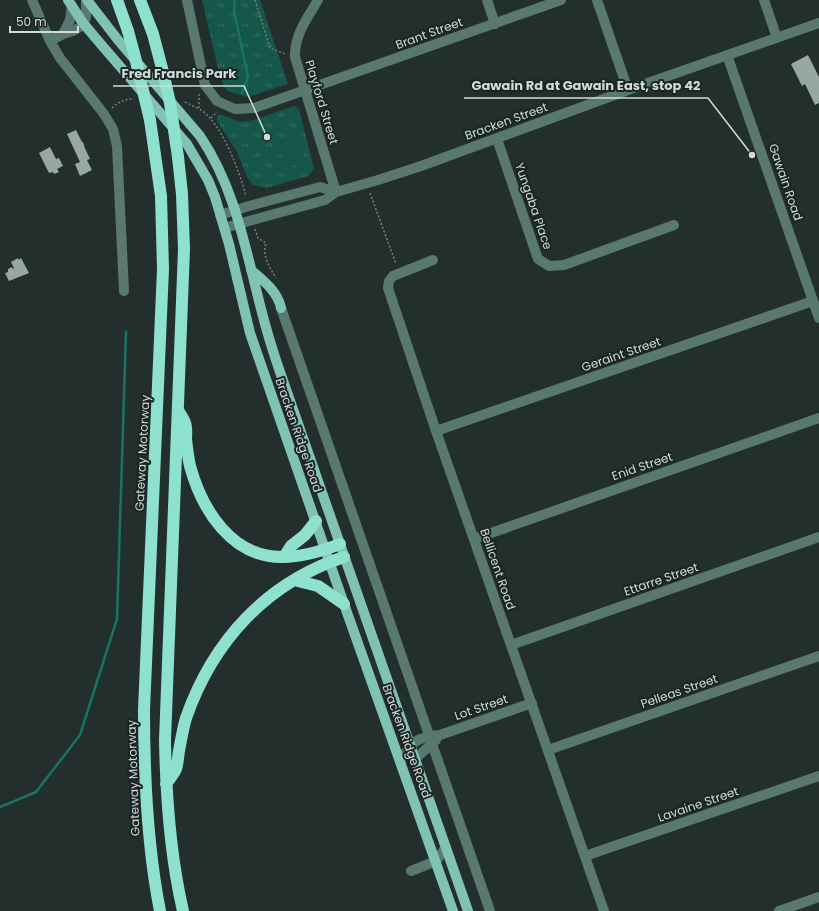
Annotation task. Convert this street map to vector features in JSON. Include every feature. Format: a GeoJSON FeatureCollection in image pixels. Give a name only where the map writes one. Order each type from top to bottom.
{"type":"FeatureCollection","features":[{"type":"Feature","properties":{"kind":"highway","name":"Gateway Motorway"},"geometry":{"type":"LineString","coordinates":[[117,0],[135,56],[150,120],[161,196],[163,269],[144,710],[144,767],[147,822],[160,911]]}},
{"type":"Feature","properties":{"kind":"highway"},"geometry":{"type":"LineString","coordinates":[[140,0],[153,34],[170,103],[182,194],[184,249],[165,740],[166,784],[174,863],[182,911]]}},
{"type":"Feature","properties":{"kind":"highway"},"geometry":{"type":"LineString","coordinates":[[178,409],[186,423],[187,448],[195,484],[215,522],[229,537],[241,545],[266,556],[284,557],[311,554],[340,544]]}},
{"type":"Feature","properties":{"kind":"highway"},"geometry":{"type":"LineString","coordinates":[[284,557],[291,546],[305,535],[316,520]]}},
{"type":"Feature","properties":{"kind":"highway"},"geometry":{"type":"LineString","coordinates":[[166,784],[176,769],[186,720],[195,694],[219,650],[251,613],[272,594],[305,573],[344,557]]}},
{"type":"Feature","properties":{"kind":"highway"},"geometry":{"type":"LineString","coordinates":[[294,580],[318,586],[344,604]]}},
{"type":"Feature","properties":{"kind":"main road","name":"Bracken Ridge Road"},"geometry":{"type":"LineString","coordinates":[[87,0],[118,40],[200,136],[218,166],[231,195],[269,339],[468,911]]}},
{"type":"Feature","properties":{"kind":"main road","name":"Bracken Ridge Road"},"geometry":{"type":"LineString","coordinates":[[70,3],[84,22],[187,144],[208,180],[224,228],[250,333],[453,911]]}},
{"type":"Feature","properties":{"kind":"main road"},"geometry":{"type":"LineString","coordinates":[[251,270],[262,278],[277,296],[281,308]]}},
{"type":"Feature","properties":{"kind":"street"},"geometry":{"type":"LineString","coordinates":[[32,0],[50,41],[60,58],[110,122],[115,138],[118,163],[124,291]]}},
{"type":"Feature","properties":{"kind":"street"},"geometry":{"type":"LineString","coordinates":[[50,41],[63,34],[73,32],[84,22],[87,15],[87,0]]}},
{"type":"Feature","properties":{"kind":"street","name":"Brant Street"},"geometry":{"type":"LineString","coordinates":[[187,0],[205,85],[217,101],[235,109],[254,108],[306,91],[561,0]]}},
{"type":"Feature","properties":{"kind":"street","name":"Playford Street"},"geometry":{"type":"LineString","coordinates":[[318,0],[300,31],[294,49],[297,67],[306,91],[336,192]]}},
{"type":"Feature","properties":{"kind":"street"},"geometry":{"type":"LineString","coordinates":[[486,0],[495,24]]}},
{"type":"Feature","properties":{"kind":"street"},"geometry":{"type":"LineString","coordinates":[[597,0],[628,90]]}},
{"type":"Feature","properties":{"kind":"street"},"geometry":{"type":"LineString","coordinates":[[764,0],[777,38]]}},
{"type":"Feature","properties":{"kind":"street"},"geometry":{"type":"LineString","coordinates":[[63,34],[70,20],[70,3]]}},
{"type":"Feature","properties":{"kind":"street","name":"Bracken Street"},"geometry":{"type":"LineString","coordinates":[[224,228],[325,200],[336,192],[378,180],[819,23]]}},
{"type":"Feature","properties":{"kind":"street","name":"Gawain Road"},"geometry":{"type":"LineString","coordinates":[[728,55],[819,318]]}},
{"type":"Feature","properties":{"kind":"street","name":"Yungaba Place"},"geometry":{"type":"LineString","coordinates":[[497,138],[538,259],[549,266],[564,265],[674,226]]}},
{"type":"Feature","properties":{"kind":"street","name":"Bracken Street"},"geometry":{"type":"LineString","coordinates":[[220,215],[320,187],[336,192]]}},
{"type":"Feature","properties":{"kind":"street","name":"Bellicent Road"},"geometry":{"type":"LineString","coordinates":[[433,260],[393,276],[389,281],[388,288],[436,431],[604,911]]}},
{"type":"Feature","properties":{"kind":"street","name":"Geraint Street"},"geometry":{"type":"LineString","coordinates":[[436,431],[813,301]]}},
{"type":"Feature","properties":{"kind":"street","name":"Bracken Ridge Road"},"geometry":{"type":"LineString","coordinates":[[281,308],[434,738],[490,911]]}},
{"type":"Feature","properties":{"kind":"street","name":"Enid Street"},"geometry":{"type":"LineString","coordinates":[[474,538],[819,418]]}},
{"type":"Feature","properties":{"kind":"street","name":"Ettarre Street"},"geometry":{"type":"LineString","coordinates":[[511,645],[819,537]]}},
{"type":"Feature","properties":{"kind":"street","name":"Pelleas Street"},"geometry":{"type":"LineString","coordinates":[[548,750],[819,656]]}},
{"type":"Feature","properties":{"kind":"street","name":"Lot Street"},"geometry":{"type":"LineString","coordinates":[[410,745],[417,740],[434,738],[532,703]]}},
{"type":"Feature","properties":{"kind":"street","name":"Lot Street"},"geometry":{"type":"LineString","coordinates":[[415,759],[434,738]]}},
{"type":"Feature","properties":{"kind":"street"},"geometry":{"type":"LineString","coordinates":[[400,761],[410,745]]}},
{"type":"Feature","properties":{"kind":"street","name":"Lavaine Street"},"geometry":{"type":"LineString","coordinates":[[585,856],[819,776]]}},
{"type":"Feature","properties":{"kind":"street"},"geometry":{"type":"LineString","coordinates":[[411,871],[436,862],[446,847]]}},
{"type":"Feature","properties":{"kind":"street"},"geometry":{"type":"LineString","coordinates":[[779,911],[819,897]]}},
{"type":"Feature","properties":{"kind":"path"},"geometry":{"type":"LineString","coordinates":[[255,0],[270,48],[285,54]]}},
{"type":"Feature","properties":{"kind":"path"},"geometry":{"type":"LineString","coordinates":[[211,118],[219,109]]}},
{"type":"Feature","properties":{"kind":"path"},"geometry":{"type":"LineString","coordinates":[[370,193],[397,268]]}},
{"type":"Feature","properties":{"kind":"path"},"geometry":{"type":"LineString","coordinates":[[255,227],[258,238],[266,243],[264,255],[278,282]]}},
{"type":"Feature","properties":{"kind":"green space"},"geometry":{"type":"Polygon","coordinates":[[[202,0],[260,0],[288,84],[248,97],[227,91],[220,77],[202,0]]]}},
{"type":"Feature","properties":{"kind":"green space"},"geometry":{"type":"Polygon","coordinates":[[[294,106],[299,109],[314,169],[308,176],[267,188],[253,185],[247,177],[237,152],[217,121],[217,117],[219,114],[241,122],[254,120],[294,106]]]}},
{"type":"Feature","properties":{"kind":"green space"},"geometry":{"type":"Polygon","coordinates":[[[298,142],[305,162],[286,168],[279,148],[298,142]]]}},
{"type":"Feature","properties":{"kind":"building"},"geometry":{"type":"Polygon","coordinates":[[[808,55],[819,77],[819,103],[815,105],[805,84],[802,86],[791,64],[808,55]]]}},
{"type":"Feature","properties":{"kind":"building"},"geometry":{"type":"Polygon","coordinates":[[[76,130],[90,159],[87,160],[92,170],[80,176],[75,164],[80,162],[67,134],[76,130]]]}},
{"type":"Feature","properties":{"kind":"building"},"geometry":{"type":"Polygon","coordinates":[[[50,147],[56,159],[59,158],[63,166],[57,169],[59,172],[54,174],[53,172],[49,173],[39,153],[50,147]]]}},
{"type":"Feature","properties":{"kind":"building"},"geometry":{"type":"Polygon","coordinates":[[[18,258],[18,260],[21,258],[29,273],[9,281],[5,273],[8,272],[8,269],[12,267],[13,269],[14,268],[11,262],[18,258]]]}},
{"type":"Feature","properties":{"kind":"waterway"},"geometry":{"type":"LineString","coordinates":[[235,0],[234,11],[248,77],[242,93]]}},
{"type":"Feature","properties":{"kind":"waterway"},"geometry":{"type":"LineString","coordinates":[[0,807],[36,792],[80,735],[117,619],[126,332]]}},
{"type":"Feature","properties":{"kind":"place","name":"Fred Francis Park"},"geometry":{"type":"Point","coordinates":[267,137]}},
{"type":"Feature","properties":{"kind":"place","name":"Gawain Rd at Gawain East, stop 42"},"geometry":{"type":"Point","coordinates":[752,155]}}]}
